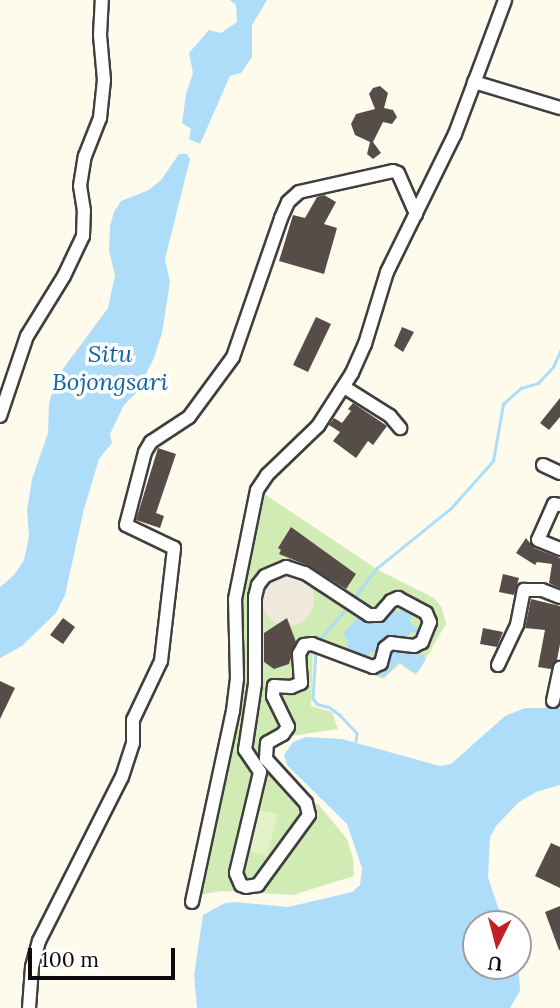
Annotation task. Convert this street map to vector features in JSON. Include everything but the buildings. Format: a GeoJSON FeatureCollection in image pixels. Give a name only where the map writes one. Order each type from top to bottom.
{"type":"FeatureCollection","features":[{"type":"Feature","properties":{"kind":"street"},"geometry":{"type":"LineString","coordinates":[[0,416],[27,336],[64,276],[83,236],[84,211],[80,186],[85,156],[100,118],[104,80],[100,35],[102,0]]}},
{"type":"Feature","properties":{"kind":"street"},"geometry":{"type":"LineString","coordinates":[[192,902],[233,711],[237,679],[236,598],[257,491],[267,475],[318,426],[344,387],[362,353],[387,272],[444,159],[505,0]]}},
{"type":"Feature","properties":{"kind":"street"},"geometry":{"type":"LineString","coordinates":[[474,82],[560,108]]}},
{"type":"Feature","properties":{"kind":"street"},"geometry":{"type":"LineString","coordinates":[[29,1008],[32,967],[39,941],[122,777],[133,743],[133,720],[161,661],[174,548],[126,525],[145,452],[156,438],[189,417],[233,357],[281,218],[288,202],[299,192],[396,171],[416,214]]}},
{"type":"Feature","properties":{"kind":"street"},"geometry":{"type":"LineString","coordinates":[[344,387],[390,416],[400,428]]}},
{"type":"Feature","properties":{"kind":"street"},"geometry":{"type":"LineString","coordinates":[[543,465],[560,471]]}},
{"type":"Feature","properties":{"kind":"street"},"geometry":{"type":"LineString","coordinates":[[560,505],[554,504],[538,540],[560,548]]}},
{"type":"Feature","properties":{"kind":"street"},"geometry":{"type":"LineString","coordinates":[[295,568],[374,616],[383,613],[391,601],[398,598],[426,613],[429,627],[418,645],[387,645],[381,663],[373,667],[317,646],[304,645],[299,654],[301,683],[291,687],[274,685],[273,696],[288,727],[283,734],[272,738],[265,751],[269,764],[306,803],[309,815],[258,885],[246,887],[241,885],[236,873],[260,772],[245,750],[254,684],[258,585],[275,570],[295,568]]}},
{"type":"Feature","properties":{"kind":"street"},"geometry":{"type":"LineString","coordinates":[[498,665],[517,625],[524,590],[542,590],[560,597]]}},
{"type":"Feature","properties":{"kind":"street"},"geometry":{"type":"LineString","coordinates":[[553,701],[560,668]]}},
{"type":"Feature","properties":{"kind":"green space"},"geometry":{"type":"Polygon","coordinates":[[[260,491],[378,570],[434,598],[442,608],[446,624],[416,675],[400,664],[383,679],[313,653],[311,706],[332,712],[338,729],[285,737],[273,742],[268,754],[308,800],[319,805],[347,839],[353,858],[354,876],[293,895],[221,891],[199,895],[230,758],[242,676],[239,598],[260,491]]]}},
{"type":"Feature","properties":{"kind":"green space"},"geometry":{"type":"Polygon","coordinates":[[[255,809],[278,814],[267,856],[244,850],[255,809]]]}},
{"type":"Feature","properties":{"kind":"shaded area"},"geometry":{"type":"Polygon","coordinates":[[[288,574],[298,576],[306,582],[312,590],[312,610],[306,618],[298,624],[288,626],[278,624],[270,618],[264,610],[262,600],[264,590],[270,582],[278,576],[288,574]]]}},
{"type":"Feature","properties":{"kind":"water"},"geometry":{"type":"Polygon","coordinates":[[[230,0],[267,0],[252,25],[252,57],[241,73],[230,76],[200,144],[189,139],[191,129],[182,123],[186,94],[193,73],[189,53],[209,30],[221,33],[237,22],[236,5],[230,0]]]}},
{"type":"Feature","properties":{"kind":"water","name":"Situ Bojongsari"},"geometry":{"type":"Polygon","coordinates":[[[179,154],[187,154],[190,159],[165,259],[170,282],[162,333],[154,358],[137,392],[124,405],[110,434],[112,443],[99,459],[84,509],[65,595],[56,613],[22,646],[0,658],[0,587],[14,575],[24,560],[29,536],[27,510],[32,479],[48,433],[49,403],[57,377],[108,308],[115,275],[109,251],[110,226],[114,212],[121,201],[149,190],[161,180],[179,154]]]}},
{"type":"Feature","properties":{"kind":"water"},"geometry":{"type":"Polygon","coordinates":[[[404,607],[420,612],[413,614],[410,621],[421,630],[421,638],[418,633],[411,632],[407,638],[426,659],[418,672],[413,672],[399,662],[384,677],[373,674],[378,653],[370,652],[369,662],[347,654],[348,642],[343,634],[361,614],[392,608],[398,613],[404,607]]]}},
{"type":"Feature","properties":{"kind":"water"},"geometry":{"type":"Polygon","coordinates":[[[525,708],[560,708],[560,785],[536,792],[519,802],[496,826],[490,837],[488,877],[500,910],[462,910],[462,980],[519,980],[520,991],[510,1008],[197,1008],[194,975],[203,915],[225,903],[288,907],[352,892],[360,885],[362,868],[347,824],[287,765],[284,755],[293,742],[306,737],[342,739],[440,766],[451,764],[505,716],[525,708]]]}},
{"type":"Feature","properties":{"kind":"waterway"},"geometry":{"type":"LineString","coordinates":[[354,598],[377,568],[451,508],[493,461],[503,404],[521,388],[538,383],[553,367],[560,351]]}},
{"type":"Feature","properties":{"kind":"waterway"},"geometry":{"type":"LineString","coordinates":[[318,641],[348,607]]}},
{"type":"Feature","properties":{"kind":"waterway"},"geometry":{"type":"LineString","coordinates":[[316,651],[313,698],[317,704],[329,707],[340,715],[357,733],[356,741]]}}]}
